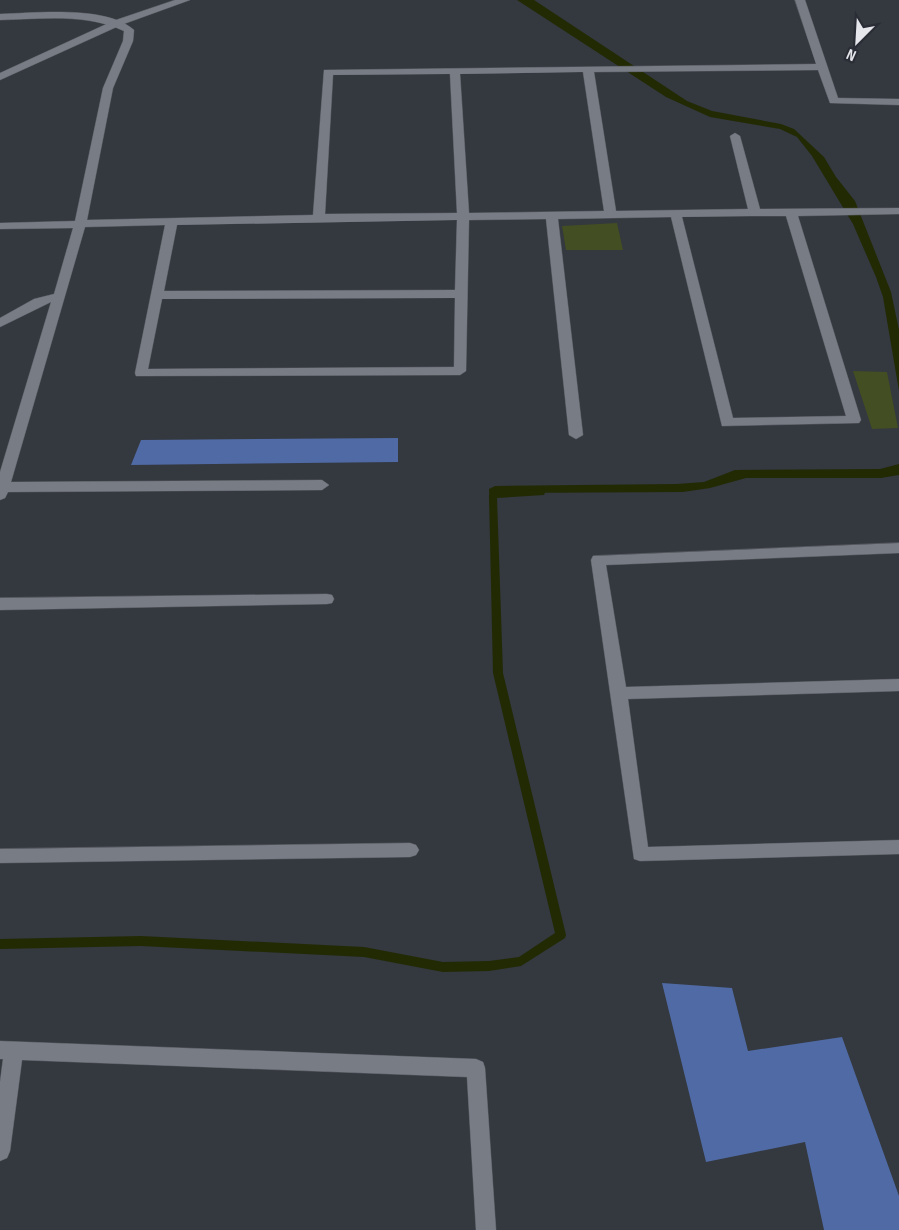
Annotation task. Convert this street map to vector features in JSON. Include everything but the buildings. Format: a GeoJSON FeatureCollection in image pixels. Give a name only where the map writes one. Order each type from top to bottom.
{"type":"FeatureCollection","features":[{"type":"Feature","properties":{"kind":"street"},"geometry":{"type":"LineString","coordinates":[[0,77],[117,22],[185,0]]}},
{"type":"Feature","properties":{"kind":"street"},"geometry":{"type":"LineString","coordinates":[[800,0],[834,101],[899,102]]}},
{"type":"Feature","properties":{"kind":"street"},"geometry":{"type":"LineString","coordinates":[[0,17],[81,17],[117,22],[129,30],[128,41],[108,88],[80,225],[1,491],[322,485]]}},
{"type":"Feature","properties":{"kind":"street"},"geometry":{"type":"LineString","coordinates":[[319,218],[328,72],[822,67]]}},
{"type":"Feature","properties":{"kind":"street"},"geometry":{"type":"LineString","coordinates":[[588,69],[611,216]]}},
{"type":"Feature","properties":{"kind":"street"},"geometry":{"type":"LineString","coordinates":[[172,222],[141,373],[460,371],[463,217],[455,70]]}},
{"type":"Feature","properties":{"kind":"street"},"geometry":{"type":"LineString","coordinates":[[735,136],[755,214]]}},
{"type":"Feature","properties":{"kind":"street"},"geometry":{"type":"LineString","coordinates":[[0,226],[319,218],[552,217],[899,211]]}},
{"type":"Feature","properties":{"kind":"street"},"geometry":{"type":"LineString","coordinates":[[676,215],[727,423],[854,420],[791,213]]}},
{"type":"Feature","properties":{"kind":"street"},"geometry":{"type":"LineString","coordinates":[[552,217],[576,435]]}},
{"type":"Feature","properties":{"kind":"street"},"geometry":{"type":"LineString","coordinates":[[156,294],[462,294]]}},
{"type":"Feature","properties":{"kind":"street"},"geometry":{"type":"LineString","coordinates":[[0,323],[38,302],[59,296]]}},
{"type":"Feature","properties":{"kind":"street"},"geometry":{"type":"LineString","coordinates":[[899,548],[598,560],[619,693],[640,854],[899,847]]}},
{"type":"Feature","properties":{"kind":"street"},"geometry":{"type":"LineString","coordinates":[[0,604],[327,599]]}},
{"type":"Feature","properties":{"kind":"street"},"geometry":{"type":"LineString","coordinates":[[619,693],[899,685]]}},
{"type":"Feature","properties":{"kind":"street"},"geometry":{"type":"LineString","coordinates":[[0,856],[410,850]]}},
{"type":"Feature","properties":{"kind":"street"},"geometry":{"type":"LineString","coordinates":[[0,1151],[7,1050],[476,1068],[486,1230]]}},
{"type":"Feature","properties":{"kind":"shaded area"},"geometry":{"type":"Polygon","coordinates":[[[517,0],[534,0],[687,101],[712,111],[781,124],[794,129],[824,157],[855,201],[891,292],[899,330],[899,391],[883,297],[876,277],[853,224],[812,156],[797,137],[780,129],[710,117],[666,97],[517,0]]]}},
{"type":"Feature","properties":{"kind":"shaded area"},"geometry":{"type":"Polygon","coordinates":[[[617,223],[623,250],[566,250],[562,226],[617,223]]]}},
{"type":"Feature","properties":{"kind":"shaded area"},"geometry":{"type":"Polygon","coordinates":[[[853,371],[887,372],[898,428],[872,429],[853,371]]]}},
{"type":"Feature","properties":{"kind":"shaded area"},"geometry":{"type":"Polygon","coordinates":[[[899,464],[899,475],[881,478],[746,478],[710,488],[683,492],[502,493],[496,497],[496,525],[490,509],[489,489],[495,486],[677,484],[704,482],[735,470],[880,469],[899,464]]]}},
{"type":"Feature","properties":{"kind":"waterway"},"geometry":{"type":"LineString","coordinates":[[0,944],[141,941],[364,952],[443,967],[489,966],[521,961],[561,935],[498,673],[493,495],[541,493]]}}]}
